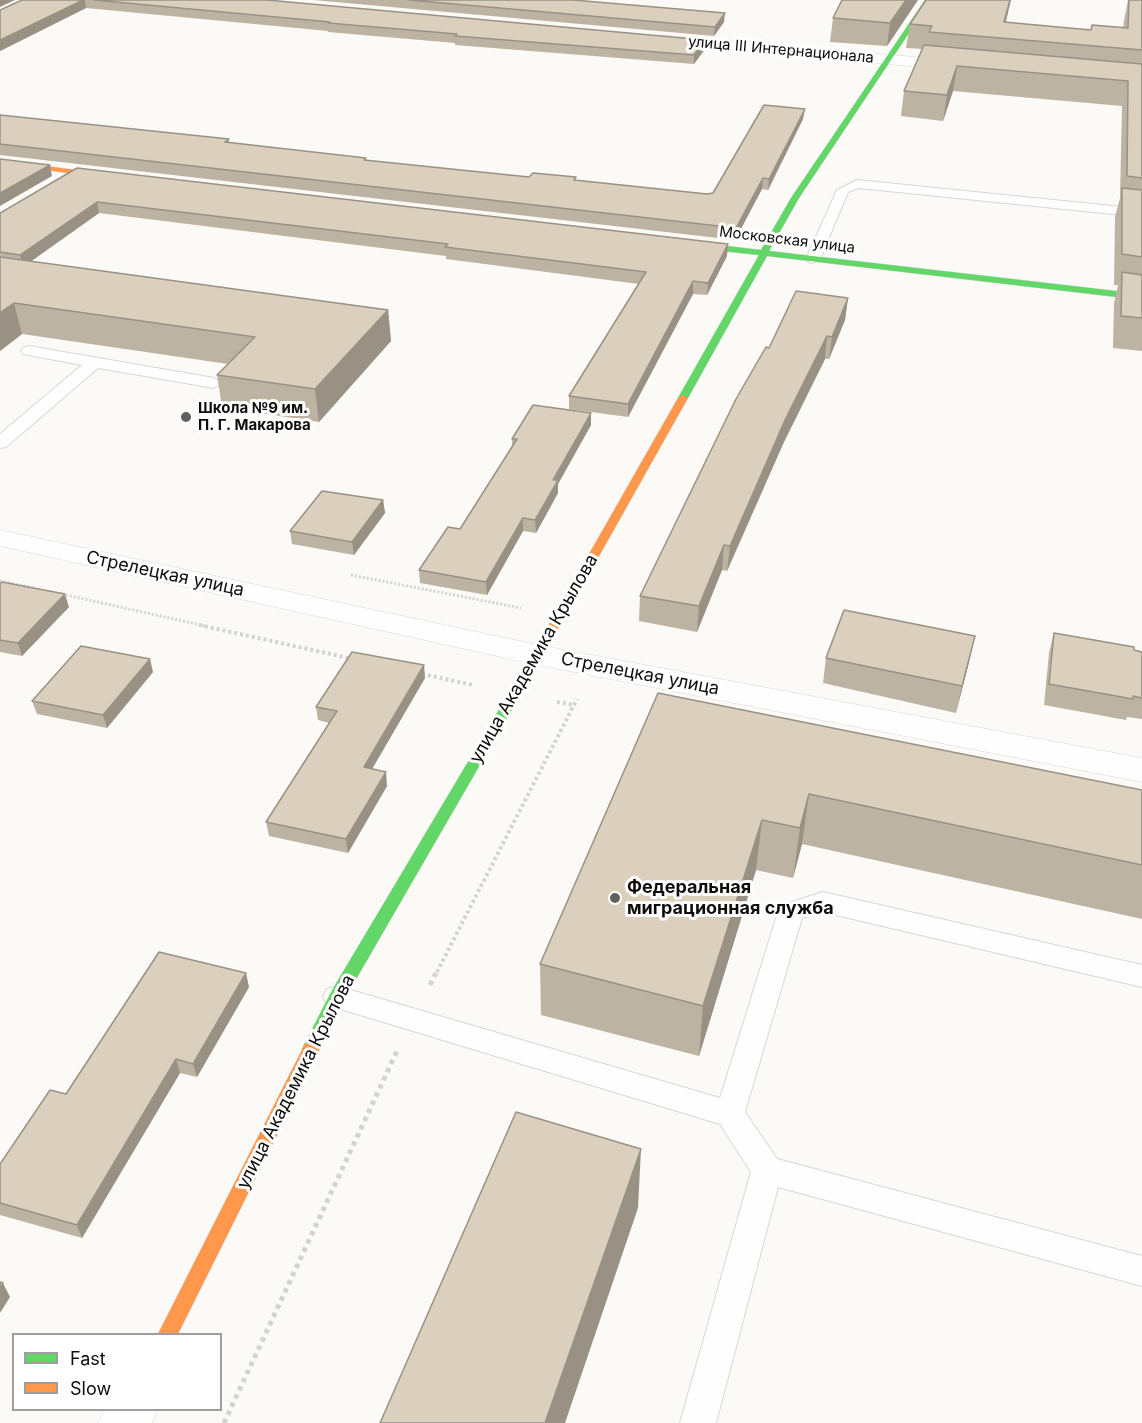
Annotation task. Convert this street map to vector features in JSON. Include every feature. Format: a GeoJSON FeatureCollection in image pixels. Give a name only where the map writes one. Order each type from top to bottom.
{"type":"FeatureCollection","features":[{"type":"Feature","properties":{"kind":"street","name":"улица Академика Крылова"},"geometry":{"type":"LineString","coordinates":[[169,1333],[337,997],[538,655],[795,198],[928,0]]}},
{"type":"Feature","properties":{"kind":"street","name":"улица III Интернационала"},"geometry":{"type":"LineString","coordinates":[[642,37],[981,68]]}},
{"type":"Feature","properties":{"kind":"street"},"geometry":{"type":"LineString","coordinates":[[0,162],[133,179]]}},
{"type":"Feature","properties":{"kind":"street"},"geometry":{"type":"LineString","coordinates":[[46,190],[73,172]]}},
{"type":"Feature","properties":{"kind":"street","name":"Московская улица"},"geometry":{"type":"LineString","coordinates":[[669,242],[1142,297]]}},
{"type":"Feature","properties":{"kind":"street","name":"Стрелецкая улица"},"geometry":{"type":"LineString","coordinates":[[0,538],[538,655],[1142,770]]}},
{"type":"Feature","properties":{"kind":"lane"},"geometry":{"type":"LineString","coordinates":[[813,259],[843,190],[857,184],[880,184],[1142,213]]}},
{"type":"Feature","properties":{"kind":"lane"},"geometry":{"type":"LineString","coordinates":[[29,351],[214,383]]}},
{"type":"Feature","properties":{"kind":"lane"},"geometry":{"type":"LineString","coordinates":[[0,443],[94,363]]}},
{"type":"Feature","properties":{"kind":"lane"},"geometry":{"type":"LineString","coordinates":[[730,1114],[791,912],[823,902],[1142,976]]}},
{"type":"Feature","properties":{"kind":"lane"},"geometry":{"type":"LineString","coordinates":[[337,997],[730,1114],[767,1170],[1142,1271]]}},
{"type":"Feature","properties":{"kind":"lane"},"geometry":{"type":"LineString","coordinates":[[698,1423],[767,1170]]}},
{"type":"Feature","properties":{"kind":"path"},"geometry":{"type":"LineString","coordinates":[[0,580],[35,588]]}},
{"type":"Feature","properties":{"kind":"path"},"geometry":{"type":"LineString","coordinates":[[58,593],[362,661]]}},
{"type":"Feature","properties":{"kind":"path"},"geometry":{"type":"LineString","coordinates":[[420,674],[574,705]]}},
{"type":"Feature","properties":{"kind":"building"},"geometry":{"type":"Polygon","coordinates":[[[22,0],[83,0],[0,40],[0,10],[22,0]]]}},
{"type":"Feature","properties":{"kind":"building"},"geometry":{"type":"Polygon","coordinates":[[[94,0],[267,0],[705,40],[694,55],[455,36],[457,34],[94,0]]]}},
{"type":"Feature","properties":{"kind":"building"},"geometry":{"type":"Polygon","coordinates":[[[409,0],[573,0],[725,13],[715,27],[409,0]]]}},
{"type":"Feature","properties":{"kind":"building"},"geometry":{"type":"Polygon","coordinates":[[[842,0],[906,0],[890,23],[833,18],[842,0]]]}},
{"type":"Feature","properties":{"kind":"building"},"geometry":{"type":"Polygon","coordinates":[[[926,0],[1010,0],[1004,22],[1091,30],[1092,25],[1128,28],[1129,0],[1142,0],[1142,50],[929,32],[932,26],[910,24],[926,0]]]}},
{"type":"Feature","properties":{"kind":"building"},"geometry":{"type":"Polygon","coordinates":[[[924,45],[1142,64],[1142,178],[1127,176],[1128,81],[957,66],[947,95],[904,91],[924,45]]]}},
{"type":"Feature","properties":{"kind":"building"},"geometry":{"type":"Polygon","coordinates":[[[764,105],[805,109],[769,179],[763,178],[736,228],[0,144],[0,115],[229,139],[225,142],[366,158],[364,160],[529,177],[533,173],[576,177],[574,180],[707,194],[713,193],[764,105]]]}},
{"type":"Feature","properties":{"kind":"building"},"geometry":{"type":"Polygon","coordinates":[[[0,159],[50,165],[0,193],[0,159]]]}},
{"type":"Feature","properties":{"kind":"building"},"geometry":{"type":"Polygon","coordinates":[[[77,168],[728,244],[708,283],[693,281],[628,404],[569,396],[646,272],[445,247],[448,244],[97,202],[20,255],[0,252],[0,213],[77,168]]]}},
{"type":"Feature","properties":{"kind":"building"},"geometry":{"type":"Polygon","coordinates":[[[1122,188],[1142,190],[1142,257],[1122,254],[1122,188]]]}},
{"type":"Feature","properties":{"kind":"building"},"geometry":{"type":"Polygon","coordinates":[[[0,257],[388,310],[315,389],[217,375],[255,337],[14,303],[0,313],[0,257]]]}},
{"type":"Feature","properties":{"kind":"building"},"geometry":{"type":"Polygon","coordinates":[[[1122,272],[1142,275],[1142,318],[1121,316],[1122,272]]]}},
{"type":"Feature","properties":{"kind":"building"},"geometry":{"type":"Polygon","coordinates":[[[796,291],[848,298],[832,337],[827,336],[785,420],[730,546],[724,545],[699,606],[640,596],[736,399],[766,347],[769,348],[796,291]]]}},
{"type":"Feature","properties":{"kind":"building"},"geometry":{"type":"Polygon","coordinates":[[[533,405],[591,413],[553,480],[558,480],[535,520],[523,518],[486,582],[419,570],[448,527],[460,529],[517,439],[512,439],[533,405]]]}},
{"type":"Feature","properties":{"kind":"building"},"geometry":{"type":"Polygon","coordinates":[[[322,491],[383,500],[352,542],[290,531],[322,491]]]}},
{"type":"Feature","properties":{"kind":"building"},"geometry":{"type":"Polygon","coordinates":[[[2,582],[65,594],[18,643],[0,640],[0,584],[2,582]]]}},
{"type":"Feature","properties":{"kind":"building"},"geometry":{"type":"Polygon","coordinates":[[[844,610],[975,636],[962,686],[826,658],[844,610]]]}},
{"type":"Feature","properties":{"kind":"building"},"geometry":{"type":"Polygon","coordinates":[[[1054,633],[1134,647],[1134,650],[1142,652],[1142,698],[1133,696],[1133,699],[1049,684],[1054,633]]]}},
{"type":"Feature","properties":{"kind":"building"},"geometry":{"type":"Polygon","coordinates":[[[81,646],[150,659],[103,715],[32,701],[81,646]]]}},
{"type":"Feature","properties":{"kind":"building"},"geometry":{"type":"Polygon","coordinates":[[[352,652],[424,665],[364,767],[386,772],[346,839],[266,822],[337,711],[316,707],[352,652]]]}},
{"type":"Feature","properties":{"kind":"building"},"geometry":{"type":"Polygon","coordinates":[[[658,693],[1142,790],[1142,865],[809,794],[800,828],[762,820],[703,1006],[540,964],[658,693]]]}},
{"type":"Feature","properties":{"kind":"building"},"geometry":{"type":"Polygon","coordinates":[[[159,952],[246,973],[193,1064],[176,1059],[77,1225],[0,1203],[0,1164],[50,1090],[66,1094],[159,952]]]}},
{"type":"Feature","properties":{"kind":"building"},"geometry":{"type":"Polygon","coordinates":[[[516,1112],[641,1149],[545,1423],[380,1423],[516,1112]]]}},
{"type":"Feature","properties":{"kind":"traffic: fast"},"geometry":{"type":"LineString","coordinates":[[683,398],[795,198],[928,0]]}},
{"type":"Feature","properties":{"kind":"traffic: fast"},"geometry":{"type":"LineString","coordinates":[[684,244],[1142,297]]}},
{"type":"Feature","properties":{"kind":"traffic: fast"},"geometry":{"type":"LineString","coordinates":[[311,1049],[337,997],[534,661]]}},
{"type":"Feature","properties":{"kind":"traffic: slow"},"geometry":{"type":"LineString","coordinates":[[0,162],[114,177]]}},
{"type":"Feature","properties":{"kind":"traffic: slow"},"geometry":{"type":"LineString","coordinates":[[534,661],[683,398]]}},
{"type":"Feature","properties":{"kind":"traffic: slow"},"geometry":{"type":"LineString","coordinates":[[169,1333],[311,1049]]}},
{"type":"Feature","properties":{"kind":"place","name":"Школа №9 им. П. Г. Макарова"},"geometry":{"type":"Point","coordinates":[186,417]}},
{"type":"Feature","properties":{"kind":"place","name":"Федеральная миграционная служба"},"geometry":{"type":"Point","coordinates":[615,898]}}]}
